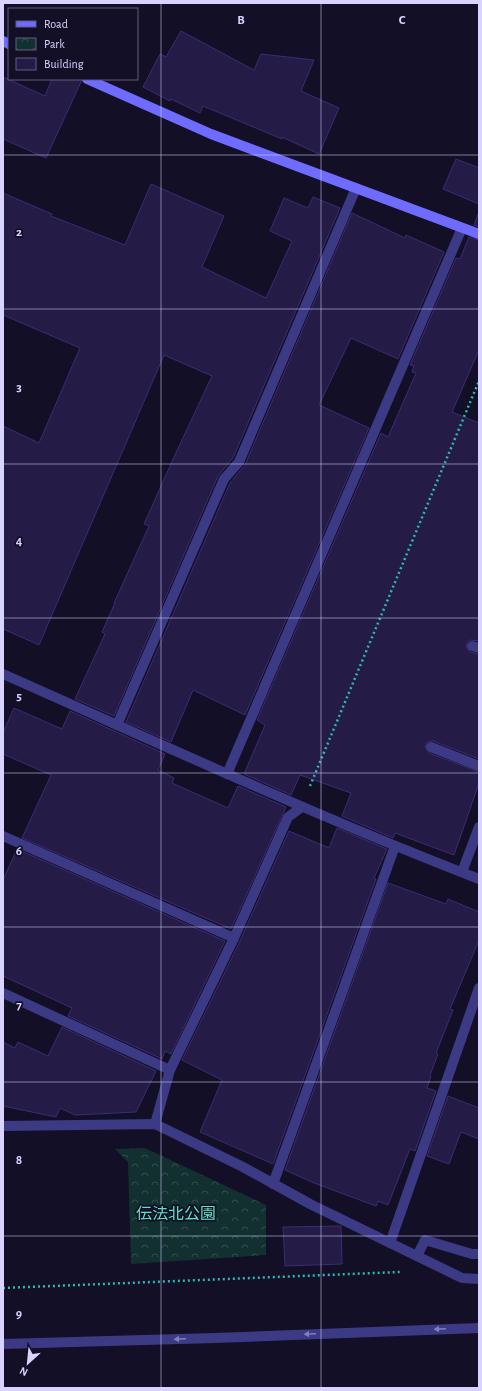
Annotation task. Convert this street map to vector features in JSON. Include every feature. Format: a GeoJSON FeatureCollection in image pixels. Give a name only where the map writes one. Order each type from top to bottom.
{"type":"FeatureCollection","features":[{"type":"Feature","properties":{"kind":"street"},"geometry":{"type":"LineString","coordinates":[[89,80],[212,134],[479,234]]}},
{"type":"Feature","properties":{"kind":"street"},"geometry":{"type":"LineString","coordinates":[[118,725],[224,479],[239,462],[356,188]]}},
{"type":"Feature","properties":{"kind":"street"},"geometry":{"type":"LineString","coordinates":[[227,774],[462,228]]}},
{"type":"Feature","properties":{"kind":"street"},"geometry":{"type":"LineString","coordinates":[[3,674],[227,774],[395,846],[479,879]]}},
{"type":"Feature","properties":{"kind":"street"},"geometry":{"type":"LineString","coordinates":[[431,746],[479,766]]}},
{"type":"Feature","properties":{"kind":"street"},"geometry":{"type":"LineString","coordinates":[[155,1124],[170,1070],[234,938],[288,817],[302,806]]}},
{"type":"Feature","properties":{"kind":"street"},"geometry":{"type":"LineString","coordinates":[[462,872],[479,827]]}},
{"type":"Feature","properties":{"kind":"street"},"geometry":{"type":"LineString","coordinates":[[3,836],[234,938]]}},
{"type":"Feature","properties":{"kind":"street"},"geometry":{"type":"LineString","coordinates":[[273,1184],[395,846]]}},
{"type":"Feature","properties":{"kind":"street"},"geometry":{"type":"LineString","coordinates":[[390,1243],[479,988]]}},
{"type":"Feature","properties":{"kind":"street"},"geometry":{"type":"LineString","coordinates":[[3,993],[170,1070]]}},
{"type":"Feature","properties":{"kind":"street"},"geometry":{"type":"LineString","coordinates":[[3,1126],[155,1124],[243,1167],[310,1204],[462,1278],[479,1279]]}},
{"type":"Feature","properties":{"kind":"street"},"geometry":{"type":"LineString","coordinates":[[417,1256],[425,1240],[472,1254],[479,1254]]}},
{"type":"Feature","properties":{"kind":"street"},"geometry":{"type":"LineString","coordinates":[[3,1344],[479,1328]]}},
{"type":"Feature","properties":{"kind":"path"},"geometry":{"type":"LineString","coordinates":[[302,806],[479,381]]}},
{"type":"Feature","properties":{"kind":"path"},"geometry":{"type":"LineString","coordinates":[[3,1288],[399,1273]]}},
{"type":"Feature","properties":{"kind":"green space","name":"伝法北公園"},"geometry":{"type":"Polygon","coordinates":[[[145,1148],[266,1205],[266,1255],[131,1264],[128,1162],[115,1149],[145,1148]]]}},
{"type":"Feature","properties":{"kind":"building"},"geometry":{"type":"Polygon","coordinates":[[[181,31],[254,70],[261,54],[314,60],[301,91],[339,108],[319,154],[282,137],[282,139],[203,106],[200,113],[171,99],[170,101],[143,87],[160,54],[166,57],[181,31]]]}},
{"type":"Feature","properties":{"kind":"building"},"geometry":{"type":"Polygon","coordinates":[[[3,77],[45,96],[52,80],[81,80],[46,158],[3,139],[3,77]]]}},
{"type":"Feature","properties":{"kind":"building"},"geometry":{"type":"Polygon","coordinates":[[[456,159],[479,168],[479,204],[443,189],[456,159]]]}},
{"type":"Feature","properties":{"kind":"building"},"geometry":{"type":"Polygon","coordinates":[[[151,184],[224,216],[202,267],[266,298],[292,241],[270,231],[284,198],[308,208],[313,197],[340,208],[233,458],[218,476],[114,716],[75,699],[105,634],[102,632],[149,526],[144,524],[212,376],[164,355],[39,645],[3,629],[3,426],[39,443],[80,348],[3,315],[3,193],[52,214],[51,216],[125,245],[151,184]]]}},
{"type":"Feature","properties":{"kind":"building"},"geometry":{"type":"Polygon","coordinates":[[[352,213],[405,238],[406,235],[444,252],[398,359],[351,338],[319,405],[369,428],[245,715],[193,690],[171,742],[126,722],[230,483],[245,465],[352,213]]]}},
{"type":"Feature","properties":{"kind":"building"},"geometry":{"type":"Polygon","coordinates":[[[479,214],[479,227],[474,225],[479,214]]]}},
{"type":"Feature","properties":{"kind":"building"},"geometry":{"type":"Polygon","coordinates":[[[469,237],[479,240],[479,350],[452,412],[479,423],[479,641],[470,640],[467,642],[466,647],[470,652],[479,654],[479,759],[433,741],[427,742],[425,748],[429,753],[479,772],[479,783],[454,855],[395,833],[393,838],[342,816],[351,793],[300,775],[291,795],[244,774],[265,725],[257,720],[381,433],[388,437],[416,373],[412,372],[414,366],[410,365],[456,258],[460,259],[469,237]]]}},
{"type":"Feature","properties":{"kind":"building"},"geometry":{"type":"Polygon","coordinates":[[[14,708],[62,729],[70,711],[165,754],[158,770],[174,778],[172,783],[228,808],[238,786],[286,807],[231,929],[22,838],[51,775],[3,754],[3,733],[14,708]]]}},
{"type":"Feature","properties":{"kind":"building"},"geometry":{"type":"Polygon","coordinates":[[[337,828],[387,849],[374,878],[376,879],[273,1164],[200,1132],[222,1080],[182,1060],[240,941],[289,831],[329,848],[337,828]]]}},
{"type":"Feature","properties":{"kind":"building"},"geometry":{"type":"Polygon","coordinates":[[[17,849],[225,941],[171,1054],[165,1051],[162,1059],[68,1016],[72,1008],[3,976],[3,880],[17,849]]]}},
{"type":"Feature","properties":{"kind":"building"},"geometry":{"type":"Polygon","coordinates":[[[388,883],[446,904],[448,899],[479,912],[479,940],[450,1009],[453,1010],[436,1053],[438,1054],[427,1088],[436,1091],[415,1151],[410,1149],[388,1205],[378,1201],[376,1206],[314,1183],[285,1170],[388,883]]]}},
{"type":"Feature","properties":{"kind":"building"},"geometry":{"type":"Polygon","coordinates":[[[62,1027],[156,1071],[136,1112],[75,1115],[60,1108],[56,1117],[3,1106],[3,1042],[15,1048],[18,1042],[48,1056],[62,1027]]]}},
{"type":"Feature","properties":{"kind":"building"},"geometry":{"type":"Polygon","coordinates":[[[448,1096],[479,1108],[479,1139],[461,1132],[449,1164],[427,1156],[448,1096]]]}},
{"type":"Feature","properties":{"kind":"building"},"geometry":{"type":"Polygon","coordinates":[[[341,1226],[342,1264],[285,1266],[283,1227],[341,1226]]]}}]}
